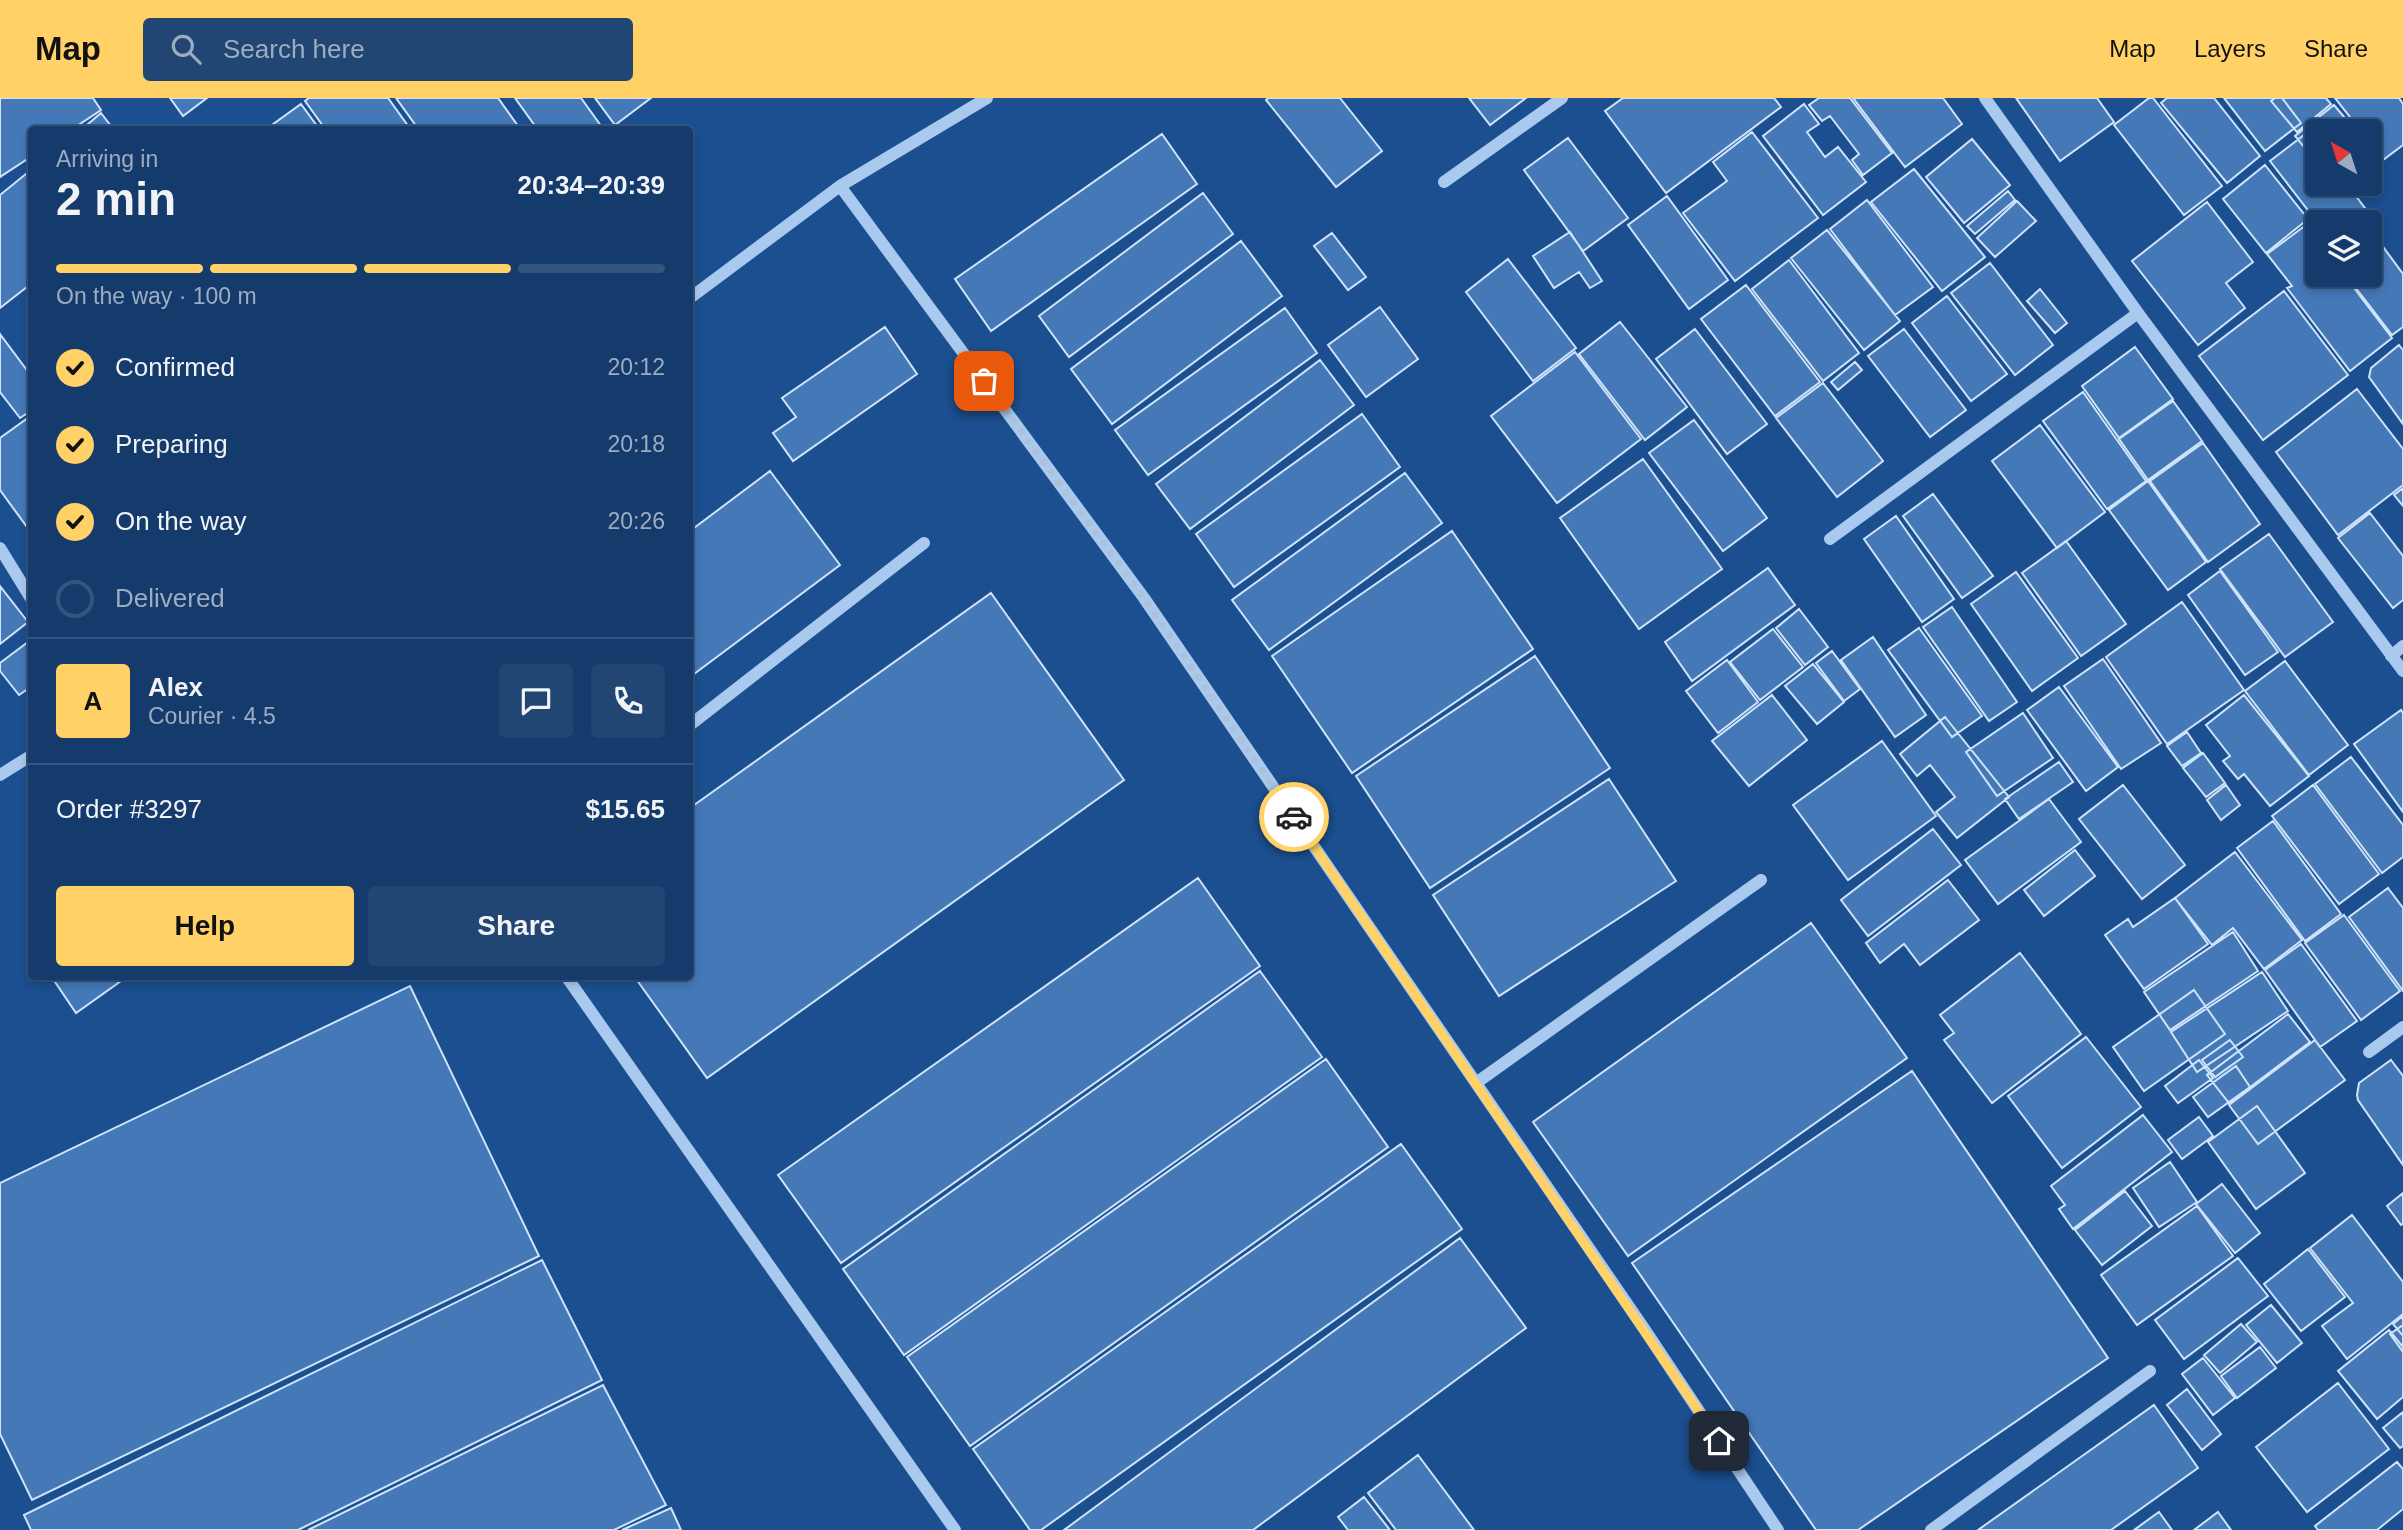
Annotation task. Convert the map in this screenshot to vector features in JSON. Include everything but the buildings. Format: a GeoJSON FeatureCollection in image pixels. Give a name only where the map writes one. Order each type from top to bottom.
{"type":"FeatureCollection","features":[{"type":"Feature","properties":{"kind":"street"},"geometry":{"type":"LineString","coordinates":[[693,296],[839,186],[987,98]]}},
{"type":"Feature","properties":{"kind":"street"},"geometry":{"type":"LineString","coordinates":[[1444,181],[1562,98]]}},
{"type":"Feature","properties":{"kind":"street"},"geometry":{"type":"LineString","coordinates":[[1985,98],[2138,313],[2403,671]]}},
{"type":"Feature","properties":{"kind":"street"},"geometry":{"type":"LineString","coordinates":[[839,186],[1144,598],[1645,1330],[1778,1530]]}},
{"type":"Feature","properties":{"kind":"street"},"geometry":{"type":"LineString","coordinates":[[1830,539],[2138,313]]}},
{"type":"Feature","properties":{"kind":"street"},"geometry":{"type":"LineString","coordinates":[[693,723],[924,543]]}},
{"type":"Feature","properties":{"kind":"street"},"geometry":{"type":"LineString","coordinates":[[0,548],[28,594]]}},
{"type":"Feature","properties":{"kind":"street"},"geometry":{"type":"LineString","coordinates":[[2390,656],[2403,646]]}},
{"type":"Feature","properties":{"kind":"street"},"geometry":{"type":"LineString","coordinates":[[0,775],[28,758]]}},
{"type":"Feature","properties":{"kind":"street"},"geometry":{"type":"LineString","coordinates":[[1476,1083],[1761,880]]}},
{"type":"Feature","properties":{"kind":"street"},"geometry":{"type":"LineString","coordinates":[[569,980],[955,1530]]}},
{"type":"Feature","properties":{"kind":"street"},"geometry":{"type":"LineString","coordinates":[[2369,1052],[2403,1027]]}},
{"type":"Feature","properties":{"kind":"street"},"geometry":{"type":"LineString","coordinates":[[1931,1530],[2150,1371]]}},
{"type":"Feature","properties":{"kind":"way so far"},"geometry":{"type":"LineString","coordinates":[[984,381],[1144,598],[1294,817]]}},
{"type":"Feature","properties":{"kind":"route"},"geometry":{"type":"LineString","coordinates":[[1294,817],[1719,1441]]}}]}
